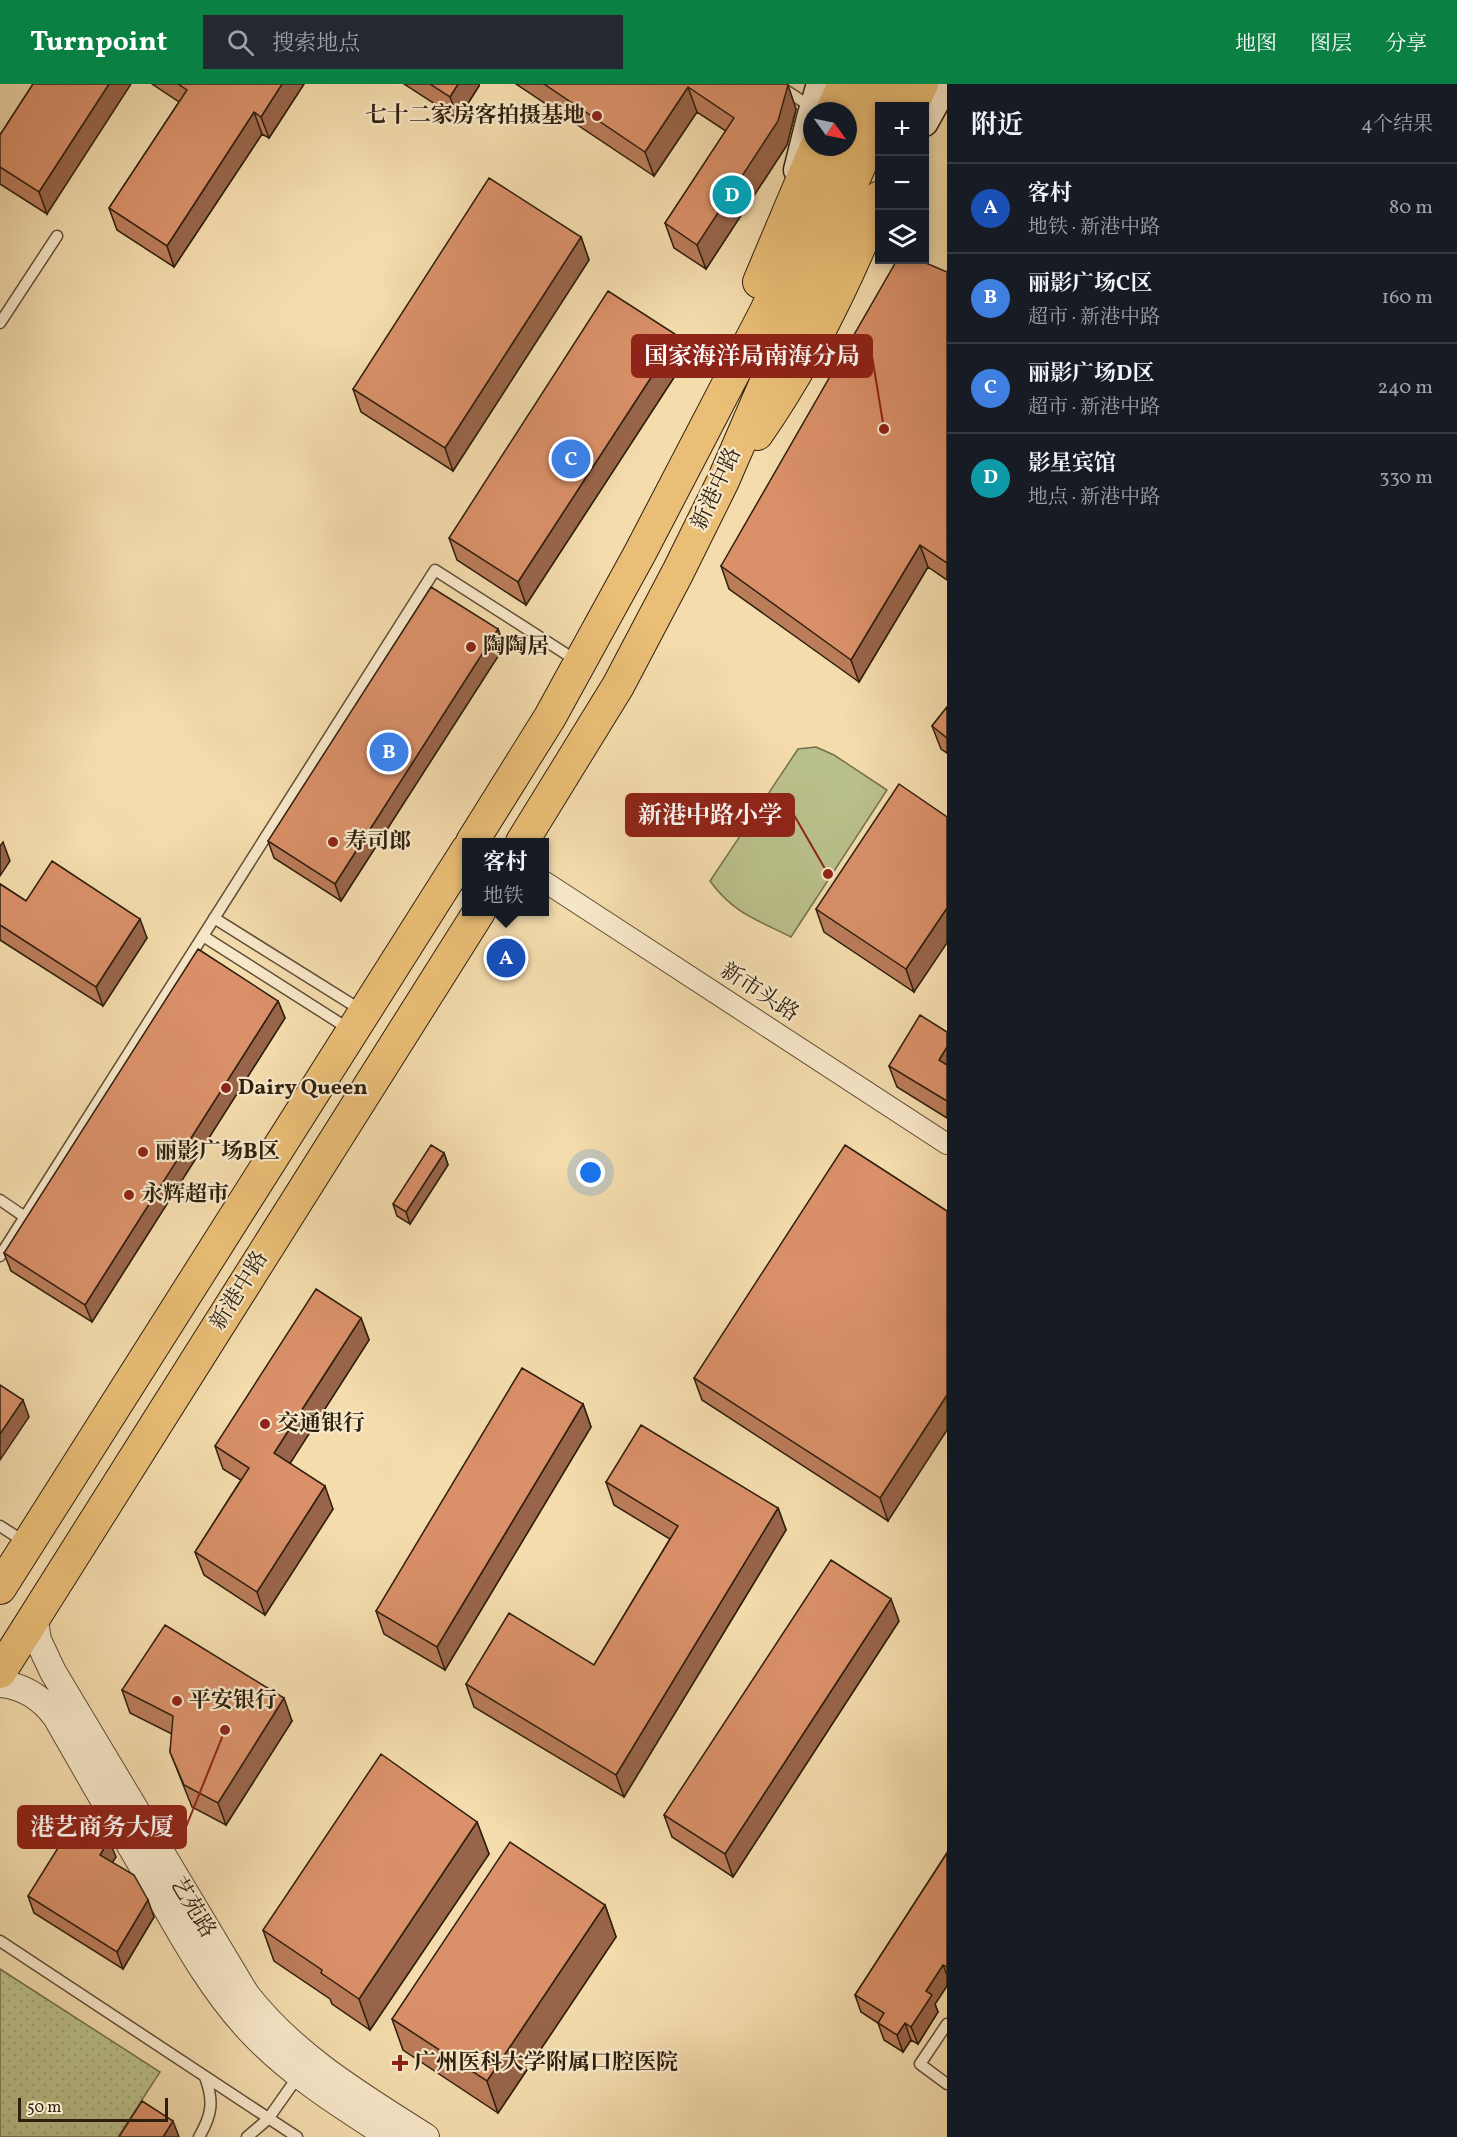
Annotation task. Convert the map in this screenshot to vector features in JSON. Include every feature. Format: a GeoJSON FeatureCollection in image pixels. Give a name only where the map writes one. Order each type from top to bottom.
{"type":"FeatureCollection","features":[{"type":"Feature","properties":{"kind":"main road"},"geometry":{"type":"LineString","coordinates":[[823,102],[844,84]]}},
{"type":"Feature","properties":{"kind":"main road"},"geometry":{"type":"LineString","coordinates":[[857,112],[870,84]]}},
{"type":"Feature","properties":{"kind":"main road"},"geometry":{"type":"LineString","coordinates":[[887,102],[895,84]]}},
{"type":"Feature","properties":{"kind":"main road"},"geometry":{"type":"LineString","coordinates":[[914,102],[922,84]]}},
{"type":"Feature","properties":{"kind":"main road"},"geometry":{"type":"LineString","coordinates":[[929,113],[945,84]]}},
{"type":"Feature","properties":{"kind":"main road","name":"新港中路"},"geometry":{"type":"LineString","coordinates":[[525,838],[618,686],[723,481],[875,128]]}},
{"type":"Feature","properties":{"kind":"main road"},"geometry":{"type":"LineString","coordinates":[[790,205],[804,156]]}},
{"type":"Feature","properties":{"kind":"main road"},"geometry":{"type":"LineString","coordinates":[[688,458],[812,156]]}},
{"type":"Feature","properties":{"kind":"main road","name":"新港中路"},"geometry":{"type":"LineString","coordinates":[[474,838],[581,663],[766,311],[837,156]]}},
{"type":"Feature","properties":{"kind":"main road"},"geometry":{"type":"LineString","coordinates":[[723,481],[777,406],[811,348],[856,257],[875,208]]}},
{"type":"Feature","properties":{"kind":"main road","name":"新港中路"},"geometry":{"type":"LineString","coordinates":[[0,1587],[462,858]]}},
{"type":"Feature","properties":{"kind":"main road","name":"新港中路"},"geometry":{"type":"LineString","coordinates":[[0,1672],[476,916]]}},
{"type":"Feature","properties":{"kind":"street","name":"新市头路"},"geometry":{"type":"LineString","coordinates":[[549,885],[947,1144]]}},
{"type":"Feature","properties":{"kind":"street","name":"艺苑路"},"geometry":{"type":"LineString","coordinates":[[34,1616],[38,1640],[53,1672],[246,1994],[264,2018],[302,2054],[426,2137]]}},
{"type":"Feature","properties":{"kind":"street","name":"艺苑路"},"geometry":{"type":"LineString","coordinates":[[0,1684],[21,1689],[44,1701],[56,1717],[218,1991],[256,2037],[299,2076],[390,2137]]}},
{"type":"Feature","properties":{"kind":"lane"},"geometry":{"type":"LineString","coordinates":[[776,84],[810,102]]}},
{"type":"Feature","properties":{"kind":"lane"},"geometry":{"type":"LineString","coordinates":[[0,323],[57,236]]}},
{"type":"Feature","properties":{"kind":"lane"},"geometry":{"type":"LineString","coordinates":[[0,1256],[435,570],[581,663]]}},
{"type":"Feature","properties":{"kind":"lane"},"geometry":{"type":"LineString","coordinates":[[214,918],[358,1021]]}},
{"type":"Feature","properties":{"kind":"lane"},"geometry":{"type":"LineString","coordinates":[[203,936],[358,1021]]}},
{"type":"Feature","properties":{"kind":"lane"},"geometry":{"type":"LineString","coordinates":[[0,1200],[25,1217]]}},
{"type":"Feature","properties":{"kind":"lane"},"geometry":{"type":"LineString","coordinates":[[0,1526],[28,1543]]}},
{"type":"Feature","properties":{"kind":"lane"},"geometry":{"type":"LineString","coordinates":[[0,1941],[297,2137]]}},
{"type":"Feature","properties":{"kind":"lane"},"geometry":{"type":"LineString","coordinates":[[947,2024],[920,2064],[947,2084]]}},
{"type":"Feature","properties":{"kind":"lane"},"geometry":{"type":"LineString","coordinates":[[247,2137],[268,2119],[299,2076]]}},
{"type":"Feature","properties":{"kind":"lane"},"geometry":{"type":"LineString","coordinates":[[200,2137],[210,2118],[213,2103],[205,2077]]}},
{"type":"Feature","properties":{"kind":"green space"},"geometry":{"type":"Polygon","coordinates":[[[816,747],[834,755],[887,790],[791,937],[737,909],[710,881],[798,749],[816,747]]]}},
{"type":"Feature","properties":{"kind":"green space"},"geometry":{"type":"Polygon","coordinates":[[[0,1969],[160,2072],[118,2137],[0,2137],[0,1969]]]}},
{"type":"Feature","properties":{"kind":"building"},"geometry":{"type":"Polygon","coordinates":[[[33,84],[109,84],[39,192],[0,167],[0,135],[33,84]]]}},
{"type":"Feature","properties":{"kind":"building"},"geometry":{"type":"Polygon","coordinates":[[[178,84],[282,84],[261,117],[254,112],[167,246],[109,208],[187,90],[178,84]]]}},
{"type":"Feature","properties":{"kind":"building"},"geometry":{"type":"Polygon","coordinates":[[[430,84],[458,84],[450,97],[430,84]]]}},
{"type":"Feature","properties":{"kind":"building"},"geometry":{"type":"Polygon","coordinates":[[[544,84],[788,85],[778,121],[697,245],[665,223],[734,118],[688,87],[645,152],[544,84]]]}},
{"type":"Feature","properties":{"kind":"building"},"geometry":{"type":"Polygon","coordinates":[[[489,178],[581,237],[445,448],[353,389],[489,178]]]}},
{"type":"Feature","properties":{"kind":"building"},"geometry":{"type":"Polygon","coordinates":[[[895,264],[928,264],[947,272],[947,563],[920,545],[851,660],[721,566],[895,264]]]}},
{"type":"Feature","properties":{"kind":"building"},"geometry":{"type":"Polygon","coordinates":[[[608,291],[678,336],[518,582],[449,538],[608,291]]]}},
{"type":"Feature","properties":{"kind":"building"},"geometry":{"type":"Polygon","coordinates":[[[431,587],[498,629],[335,884],[268,841],[431,587]]]}},
{"type":"Feature","properties":{"kind":"building"},"geometry":{"type":"Polygon","coordinates":[[[947,707],[947,738],[932,726],[947,707]]]}},
{"type":"Feature","properties":{"kind":"building"},"geometry":{"type":"Polygon","coordinates":[[[899,784],[947,817],[947,908],[906,969],[816,909],[899,784]]]}},
{"type":"Feature","properties":{"kind":"building"},"geometry":{"type":"Polygon","coordinates":[[[52,861],[140,919],[96,987],[0,925],[0,884],[26,901],[52,861]]]}},
{"type":"Feature","properties":{"kind":"building","name":"丽影广场B区"},"geometry":{"type":"Polygon","coordinates":[[[198,949],[278,1001],[85,1305],[4,1253],[198,949]]]}},
{"type":"Feature","properties":{"kind":"building"},"geometry":{"type":"Polygon","coordinates":[[[920,1015],[947,1032],[947,1047],[939,1060],[947,1065],[947,1101],[889,1066],[920,1015]]]}},
{"type":"Feature","properties":{"kind":"building"},"geometry":{"type":"Polygon","coordinates":[[[431,1145],[444,1153],[406,1212],[393,1204],[431,1145]]]}},
{"type":"Feature","properties":{"kind":"building"},"geometry":{"type":"Polygon","coordinates":[[[845,1145],[947,1211],[947,1395],[880,1498],[694,1378],[845,1145]]]}},
{"type":"Feature","properties":{"kind":"building"},"geometry":{"type":"Polygon","coordinates":[[[316,1289],[361,1318],[274,1453],[325,1486],[257,1592],[195,1552],[249,1468],[215,1446],[316,1289]]]}},
{"type":"Feature","properties":{"kind":"building"},"geometry":{"type":"Polygon","coordinates":[[[522,1368],[583,1404],[437,1647],[376,1611],[522,1368]]]}},
{"type":"Feature","properties":{"kind":"building"},"geometry":{"type":"Polygon","coordinates":[[[0,1385],[23,1400],[0,1434],[0,1385]]]}},
{"type":"Feature","properties":{"kind":"building"},"geometry":{"type":"Polygon","coordinates":[[[641,1425],[778,1508],[616,1775],[466,1684],[509,1613],[594,1665],[678,1526],[606,1482],[641,1425]]]}},
{"type":"Feature","properties":{"kind":"building"},"geometry":{"type":"Polygon","coordinates":[[[831,1560],[891,1599],[725,1854],[664,1815],[831,1560]]]}},
{"type":"Feature","properties":{"kind":"building"},"geometry":{"type":"Polygon","coordinates":[[[165,1625],[284,1698],[218,1803],[184,1785],[170,1752],[173,1716],[122,1690],[165,1625]]]}},
{"type":"Feature","properties":{"kind":"building"},"geometry":{"type":"Polygon","coordinates":[[[381,1754],[477,1822],[359,1999],[321,1973],[322,1970],[263,1930],[381,1754]]]}},
{"type":"Feature","properties":{"kind":"building"},"geometry":{"type":"Polygon","coordinates":[[[76,1819],[109,1840],[100,1855],[134,1875],[148,1900],[117,1952],[28,1896],[76,1819]]]}},
{"type":"Feature","properties":{"kind":"building"},"geometry":{"type":"Polygon","coordinates":[[[510,1842],[605,1905],[487,2081],[392,2019],[510,1842]]]}},
{"type":"Feature","properties":{"kind":"building"},"geometry":{"type":"Polygon","coordinates":[[[947,1853],[947,1967],[943,1965],[926,1991],[932,1995],[911,2027],[905,2023],[897,2035],[878,2023],[884,2013],[855,1995],[947,1853]]]}},
{"type":"Feature","properties":{"kind":"building"},"geometry":{"type":"Polygon","coordinates":[[[142,2101],[173,2121],[163,2137],[119,2137],[142,2101]]]}},
{"type":"Feature","properties":{"kind":"place","name":"七十二家房客拍摄基地"},"geometry":{"type":"Point","coordinates":[597,116]}},
{"type":"Feature","properties":{"kind":"place","name":"影星宾馆"},"geometry":{"type":"Point","coordinates":[732,195]}},
{"type":"Feature","properties":{"kind":"place","name":"国家海洋局南海分局"},"geometry":{"type":"Point","coordinates":[884,429]}},
{"type":"Feature","properties":{"kind":"place","name":"丽影广场D区"},"geometry":{"type":"Point","coordinates":[571,459]}},
{"type":"Feature","properties":{"kind":"place","name":"陶陶居"},"geometry":{"type":"Point","coordinates":[471,647]}},
{"type":"Feature","properties":{"kind":"place","name":"丽影广场C区"},"geometry":{"type":"Point","coordinates":[389,752]}},
{"type":"Feature","properties":{"kind":"place","name":"寿司郎"},"geometry":{"type":"Point","coordinates":[333,842]}},
{"type":"Feature","properties":{"kind":"place","name":"新港中路小学"},"geometry":{"type":"Point","coordinates":[828,874]}},
{"type":"Feature","properties":{"kind":"place","name":"客村"},"geometry":{"type":"Point","coordinates":[506,958]}},
{"type":"Feature","properties":{"kind":"place","name":"Dairy Queen"},"geometry":{"type":"Point","coordinates":[226,1088]}},
{"type":"Feature","properties":{"kind":"place","name":"丽影广场B区"},"geometry":{"type":"Point","coordinates":[143,1152]}},
{"type":"Feature","properties":{"kind":"place","name":"永辉超市"},"geometry":{"type":"Point","coordinates":[129,1195]}},
{"type":"Feature","properties":{"kind":"place","name":"交通银行"},"geometry":{"type":"Point","coordinates":[265,1424]}},
{"type":"Feature","properties":{"kind":"place","name":"平安银行"},"geometry":{"type":"Point","coordinates":[177,1701]}},
{"type":"Feature","properties":{"kind":"place","name":"港艺商务大厦"},"geometry":{"type":"Point","coordinates":[225,1730]}},
{"type":"Feature","properties":{"kind":"place","name":"广州医科大学附属口腔医院"},"geometry":{"type":"Point","coordinates":[400,2063]}}]}
